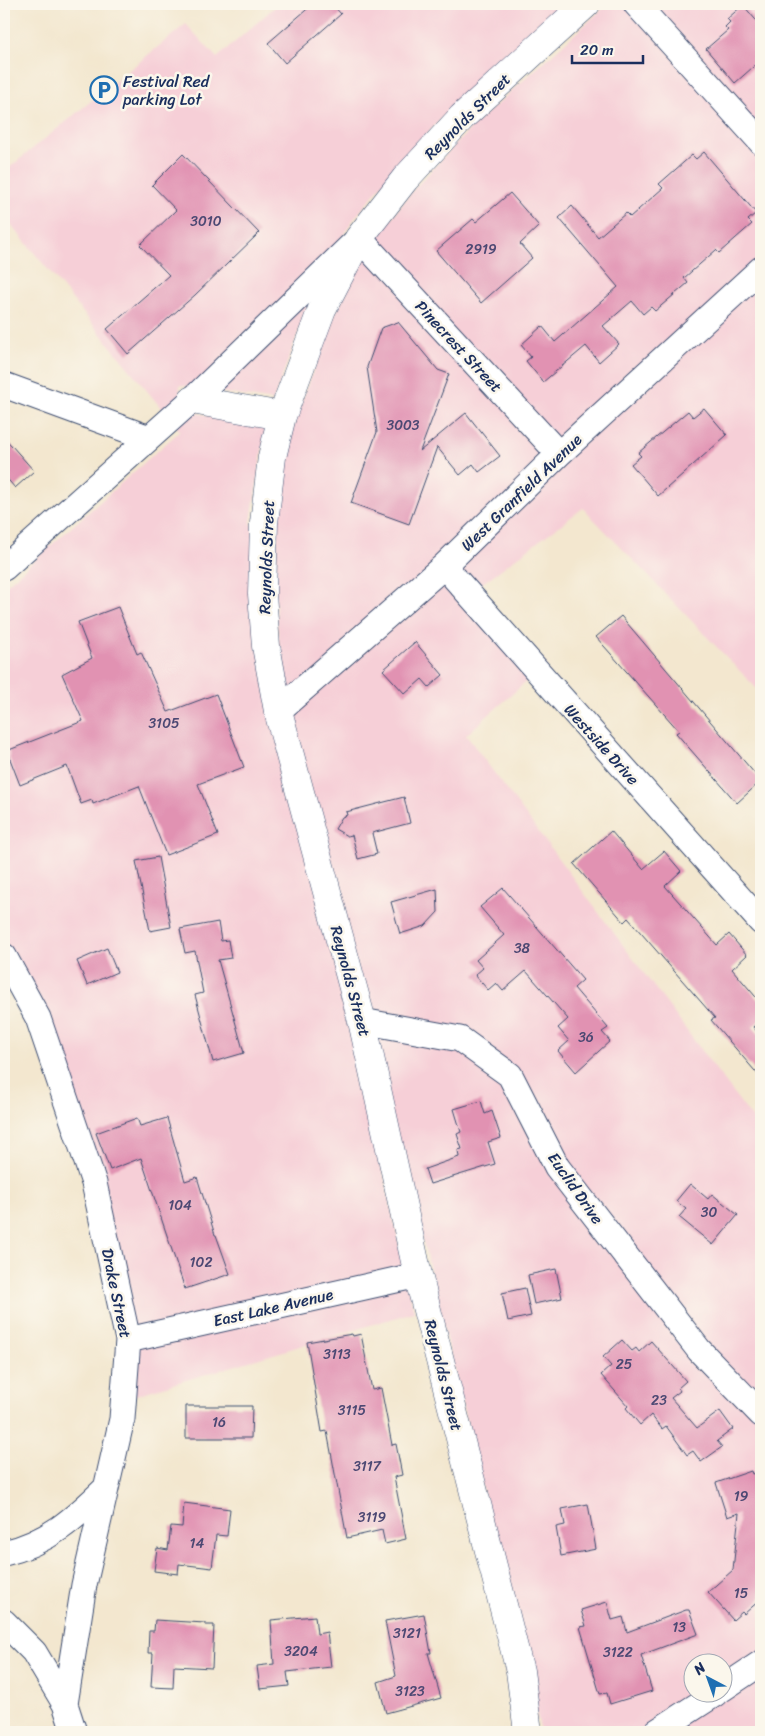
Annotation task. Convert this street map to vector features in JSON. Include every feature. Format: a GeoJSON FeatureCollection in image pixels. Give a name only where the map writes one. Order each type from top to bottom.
{"type":"FeatureCollection","features":[{"type":"Feature","properties":{"kind":"main road","name":"Reynolds Street"},"geometry":{"type":"LineString","coordinates":[[528,1732],[520,1671],[418,1275],[362,1021],[278,711],[266,646],[262,594],[264,523],[272,457],[282,416],[322,309],[359,238],[405,179],[462,117],[586,4]]}},
{"type":"Feature","properties":{"kind":"main road"},"geometry":{"type":"LineString","coordinates":[[192,400],[282,416]]}},
{"type":"Feature","properties":{"kind":"street"},"geometry":{"type":"LineString","coordinates":[[636,4],[761,142]]}},
{"type":"Feature","properties":{"kind":"street","name":"Reynolds Street"},"geometry":{"type":"LineString","coordinates":[[4,568],[192,400],[359,238]]}},
{"type":"Feature","properties":{"kind":"street","name":"Pinecrest Street"},"geometry":{"type":"LineString","coordinates":[[359,238],[559,454]]}},
{"type":"Feature","properties":{"kind":"street","name":"West Granfield Avenue"},"geometry":{"type":"LineString","coordinates":[[278,711],[444,566],[559,454],[761,269]]}},
{"type":"Feature","properties":{"kind":"street"},"geometry":{"type":"LineString","coordinates":[[4,385],[149,438]]}},
{"type":"Feature","properties":{"kind":"street","name":"Westside Drive"},"geometry":{"type":"LineString","coordinates":[[444,566],[761,922]]}},
{"type":"Feature","properties":{"kind":"street","name":"Drake Street"},"geometry":{"type":"LineString","coordinates":[[4,956],[38,1018],[94,1182],[128,1340],[122,1419],[84,1585],[64,1704]]}},
{"type":"Feature","properties":{"kind":"street","name":"Euclid Drive"},"geometry":{"type":"LineString","coordinates":[[362,1021],[460,1039],[510,1074],[557,1167],[699,1350],[761,1414]]}},
{"type":"Feature","properties":{"kind":"street","name":"East Lake Avenue"},"geometry":{"type":"LineString","coordinates":[[128,1340],[418,1275]]}},
{"type":"Feature","properties":{"kind":"street"},"geometry":{"type":"LineString","coordinates":[[4,1553],[21,1549],[59,1530],[106,1488]]}},
{"type":"Feature","properties":{"kind":"street"},"geometry":{"type":"LineString","coordinates":[[4,1622],[34,1652],[64,1704],[74,1732]]}},
{"type":"Feature","properties":{"kind":"street"},"geometry":{"type":"LineString","coordinates":[[732,1682],[761,1663]]}},
{"type":"Feature","properties":{"kind":"street"},"geometry":{"type":"LineString","coordinates":[[656,1732],[699,1704]]}},
{"type":"Feature","properties":{"kind":"shaded area"},"geometry":{"type":"Polygon","coordinates":[[[278,4],[565,4],[452,107],[394,170],[353,220],[341,239],[309,303],[273,401],[180,385],[179,410],[266,426],[251,521],[350,1023],[414,1312],[129,1397],[85,1133],[4,937],[4,587],[180,431],[4,216],[4,172],[186,24],[217,58],[278,4]]]}},
{"type":"Feature","properties":{"kind":"shaded area"},"geometry":{"type":"Polygon","coordinates":[[[608,4],[761,4],[761,693],[583,508],[468,594],[546,664],[466,735],[761,1130],[761,1732],[541,1732],[431,1273],[290,710],[279,646],[275,595],[277,526],[285,461],[295,420],[334,316],[370,246],[415,188],[472,127],[608,4]]]}},
{"type":"Feature","properties":{"kind":"building"},"geometry":{"type":"Polygon","coordinates":[[[313,4],[332,4],[341,14],[285,63],[268,43],[313,4]]]}},
{"type":"Feature","properties":{"kind":"building"},"geometry":{"type":"Polygon","coordinates":[[[743,5],[761,26],[761,60],[735,83],[706,49],[728,30],[725,27],[730,22],[727,19],[743,5]]]}},
{"type":"Feature","properties":{"kind":"building"},"geometry":{"type":"Polygon","coordinates":[[[704,152],[756,213],[748,220],[752,224],[719,253],[716,250],[684,278],[688,283],[655,311],[651,307],[643,314],[632,301],[603,326],[619,344],[599,362],[586,346],[543,382],[526,361],[531,357],[521,345],[542,326],[555,342],[618,287],[559,218],[572,206],[598,237],[626,213],[630,217],[663,188],[659,184],[692,155],[696,159],[704,152]]]}},
{"type":"Feature","properties":{"kind":"building"},"geometry":{"type":"Polygon","coordinates":[[[183,154],[259,233],[195,295],[128,354],[107,329],[169,275],[140,245],[176,210],[152,185],[183,154]]]}},
{"type":"Feature","properties":{"kind":"building"},"geometry":{"type":"Polygon","coordinates":[[[510,193],[539,226],[520,244],[532,258],[481,303],[436,251],[473,219],[476,222],[510,193]]]}},
{"type":"Feature","properties":{"kind":"building"},"geometry":{"type":"Polygon","coordinates":[[[398,322],[438,370],[449,374],[420,451],[466,413],[500,456],[479,472],[473,464],[460,475],[437,447],[409,524],[351,503],[377,432],[367,367],[381,328],[398,322]]]}},
{"type":"Feature","properties":{"kind":"building"},"geometry":{"type":"Polygon","coordinates":[[[704,408],[727,435],[658,496],[631,464],[641,456],[638,453],[688,411],[693,417],[704,408]]]}},
{"type":"Feature","properties":{"kind":"building"},"geometry":{"type":"Polygon","coordinates":[[[4,437],[34,471],[15,488],[4,475],[4,437]]]}},
{"type":"Feature","properties":{"kind":"building"},"geometry":{"type":"Polygon","coordinates":[[[118,607],[137,654],[141,652],[168,712],[216,694],[244,767],[198,784],[218,835],[166,855],[139,786],[93,804],[92,800],[81,804],[67,766],[20,785],[10,759],[9,750],[83,721],[62,674],[92,658],[78,622],[118,607]]]}},
{"type":"Feature","properties":{"kind":"building"},"geometry":{"type":"Polygon","coordinates":[[[621,616],[761,781],[737,803],[676,733],[679,731],[596,637],[621,616]]]}},
{"type":"Feature","properties":{"kind":"building"},"geometry":{"type":"Polygon","coordinates":[[[415,642],[443,675],[429,687],[422,679],[405,694],[383,670],[415,642]]]}},
{"type":"Feature","properties":{"kind":"building"},"geometry":{"type":"Polygon","coordinates":[[[404,797],[410,823],[372,833],[377,854],[358,859],[352,835],[347,836],[335,829],[342,817],[347,815],[346,812],[404,797]]]}},
{"type":"Feature","properties":{"kind":"building"},"geometry":{"type":"Polygon","coordinates":[[[611,831],[643,869],[664,851],[681,871],[665,886],[717,945],[729,934],[747,955],[732,969],[761,1003],[761,1019],[753,1027],[761,1036],[761,1078],[711,1020],[715,1018],[628,918],[624,922],[574,864],[611,831]]]}},
{"type":"Feature","properties":{"kind":"building"},"geometry":{"type":"Polygon","coordinates":[[[158,857],[171,927],[150,931],[136,861],[158,857]]]}},
{"type":"Feature","properties":{"kind":"building"},"geometry":{"type":"Polygon","coordinates":[[[503,888],[583,980],[574,988],[608,1028],[602,1032],[610,1041],[576,1072],[558,1051],[569,1041],[558,1028],[568,1019],[526,971],[503,991],[496,983],[488,990],[475,975],[483,968],[476,960],[504,935],[480,907],[503,888]]]}},
{"type":"Feature","properties":{"kind":"building"},"geometry":{"type":"Polygon","coordinates":[[[437,889],[438,912],[425,926],[400,934],[391,902],[437,889]]]}},
{"type":"Feature","properties":{"kind":"building"},"geometry":{"type":"Polygon","coordinates":[[[218,922],[221,941],[228,940],[231,958],[218,960],[244,1053],[213,1062],[195,995],[203,993],[195,951],[185,953],[180,929],[218,922]]]}},
{"type":"Feature","properties":{"kind":"building"},"geometry":{"type":"Polygon","coordinates":[[[107,948],[117,972],[87,985],[77,961],[107,948]]]}},
{"type":"Feature","properties":{"kind":"building"},"geometry":{"type":"Polygon","coordinates":[[[481,1101],[485,1114],[492,1111],[501,1138],[488,1142],[495,1164],[430,1184],[425,1169],[459,1157],[458,1150],[462,1149],[457,1134],[461,1132],[454,1109],[481,1101]]]}},
{"type":"Feature","properties":{"kind":"building"},"geometry":{"type":"Polygon","coordinates":[[[137,1118],[140,1126],[167,1118],[185,1181],[197,1177],[215,1235],[230,1274],[185,1289],[141,1158],[110,1170],[96,1133],[137,1118]]]}},
{"type":"Feature","properties":{"kind":"building"},"geometry":{"type":"Polygon","coordinates":[[[690,1184],[708,1199],[712,1194],[738,1215],[713,1245],[679,1217],[686,1209],[676,1201],[690,1184]]]}},
{"type":"Feature","properties":{"kind":"building"},"geometry":{"type":"Polygon","coordinates":[[[556,1269],[562,1298],[534,1304],[528,1275],[556,1269]]]}},
{"type":"Feature","properties":{"kind":"building"},"geometry":{"type":"Polygon","coordinates":[[[525,1288],[531,1316],[508,1321],[502,1293],[525,1288]]]}},
{"type":"Feature","properties":{"kind":"building"},"geometry":{"type":"Polygon","coordinates":[[[352,1334],[353,1336],[361,1334],[372,1390],[381,1388],[392,1445],[396,1444],[402,1475],[394,1477],[406,1539],[385,1544],[382,1530],[347,1538],[327,1431],[322,1432],[307,1342],[352,1334]]]}},
{"type":"Feature","properties":{"kind":"building"},"geometry":{"type":"Polygon","coordinates":[[[622,1340],[632,1351],[636,1348],[639,1352],[651,1341],[686,1381],[678,1388],[680,1391],[671,1398],[697,1428],[720,1411],[733,1429],[717,1441],[722,1447],[701,1462],[693,1451],[687,1455],[666,1426],[662,1429],[651,1415],[640,1425],[626,1408],[628,1406],[601,1375],[611,1366],[603,1357],[622,1340]]]}},
{"type":"Feature","properties":{"kind":"building"},"geometry":{"type":"Polygon","coordinates":[[[186,1406],[252,1406],[251,1438],[186,1438],[186,1406]]]}},
{"type":"Feature","properties":{"kind":"building"},"geometry":{"type":"Polygon","coordinates":[[[751,1471],[752,1474],[761,1471],[761,1599],[744,1614],[742,1612],[733,1620],[708,1592],[733,1570],[739,1513],[727,1517],[716,1483],[751,1471]]]}},
{"type":"Feature","properties":{"kind":"building"},"geometry":{"type":"Polygon","coordinates":[[[184,1503],[230,1509],[227,1536],[216,1535],[212,1568],[179,1564],[178,1574],[154,1571],[157,1548],[168,1550],[171,1526],[182,1527],[184,1503]]]}},
{"type":"Feature","properties":{"kind":"building"},"geometry":{"type":"Polygon","coordinates":[[[588,1504],[596,1549],[561,1556],[556,1527],[565,1525],[562,1509],[588,1504]]]}},
{"type":"Feature","properties":{"kind":"building"},"geometry":{"type":"Polygon","coordinates":[[[607,1602],[612,1620],[623,1617],[627,1632],[689,1610],[698,1634],[641,1655],[652,1691],[610,1704],[607,1693],[600,1694],[580,1627],[586,1626],[581,1610],[607,1602]]]}},
{"type":"Feature","properties":{"kind":"building"},"geometry":{"type":"Polygon","coordinates":[[[424,1614],[431,1653],[428,1653],[441,1698],[386,1713],[378,1682],[396,1676],[385,1621],[424,1614]]]}},
{"type":"Feature","properties":{"kind":"building"},"geometry":{"type":"Polygon","coordinates":[[[315,1616],[317,1634],[327,1632],[331,1667],[287,1672],[289,1686],[260,1689],[257,1666],[274,1664],[271,1620],[315,1616]]]}},
{"type":"Feature","properties":{"kind":"building"},"geometry":{"type":"Polygon","coordinates":[[[155,1620],[214,1625],[212,1668],[174,1666],[173,1688],[151,1687],[153,1653],[148,1653],[149,1631],[154,1631],[155,1620]]]}},
{"type":"Feature","properties":{"kind":"place","name":"Festival Red parking Lot"},"geometry":{"type":"Point","coordinates":[104,90]}}]}
